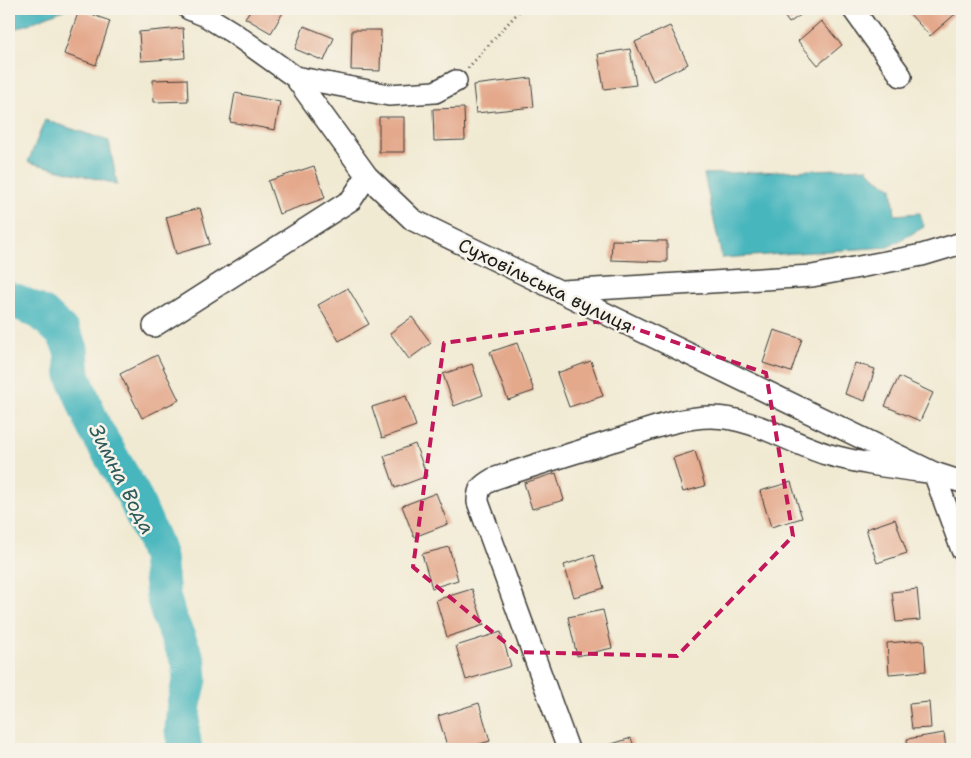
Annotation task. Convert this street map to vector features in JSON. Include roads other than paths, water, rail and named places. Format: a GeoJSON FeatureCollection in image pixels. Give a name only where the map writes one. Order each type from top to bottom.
{"type":"FeatureCollection","features":[{"type":"Feature","properties":{"kind":"street"},"geometry":{"type":"LineString","coordinates":[[853,9],[902,76]]}},
{"type":"Feature","properties":{"kind":"street","name":"Суховільська вулиця"},"geometry":{"type":"LineString","coordinates":[[203,11],[295,77],[368,176],[413,220],[934,473],[962,482]]}},
{"type":"Feature","properties":{"kind":"street"},"geometry":{"type":"LineString","coordinates":[[295,77],[389,95],[436,92],[456,81]]}},
{"type":"Feature","properties":{"kind":"street"},"geometry":{"type":"LineString","coordinates":[[154,326],[352,200],[368,176]]}},
{"type":"Feature","properties":{"kind":"street"},"geometry":{"type":"LineString","coordinates":[[559,291],[812,276],[922,255],[962,243]]}},
{"type":"Feature","properties":{"kind":"street"},"geometry":{"type":"LineString","coordinates":[[568,749],[478,502],[481,486],[492,480],[653,428],[676,422],[710,417],[746,423],[824,453],[860,463],[934,473],[962,550]]}},
{"type":"Feature","properties":{"kind":"water"},"geometry":{"type":"Polygon","coordinates":[[[9,9],[66,9],[13,30],[9,29],[9,9]]]}},
{"type":"Feature","properties":{"kind":"water"},"geometry":{"type":"Polygon","coordinates":[[[45,120],[109,141],[117,184],[28,162],[45,120]]]}},
{"type":"Feature","properties":{"kind":"water"},"geometry":{"type":"Polygon","coordinates":[[[867,168],[876,178],[892,188],[895,215],[920,213],[924,227],[888,247],[722,258],[704,174],[867,168]]]}},
{"type":"Feature","properties":{"kind":"waterway","name":"Зимна Вода"},"geometry":{"type":"LineString","coordinates":[[9,299],[43,314],[63,333],[71,349],[73,375],[94,427],[134,496],[154,542],[159,557],[163,596],[169,617],[189,663],[190,679],[184,704],[182,730],[185,749]]}}]}
